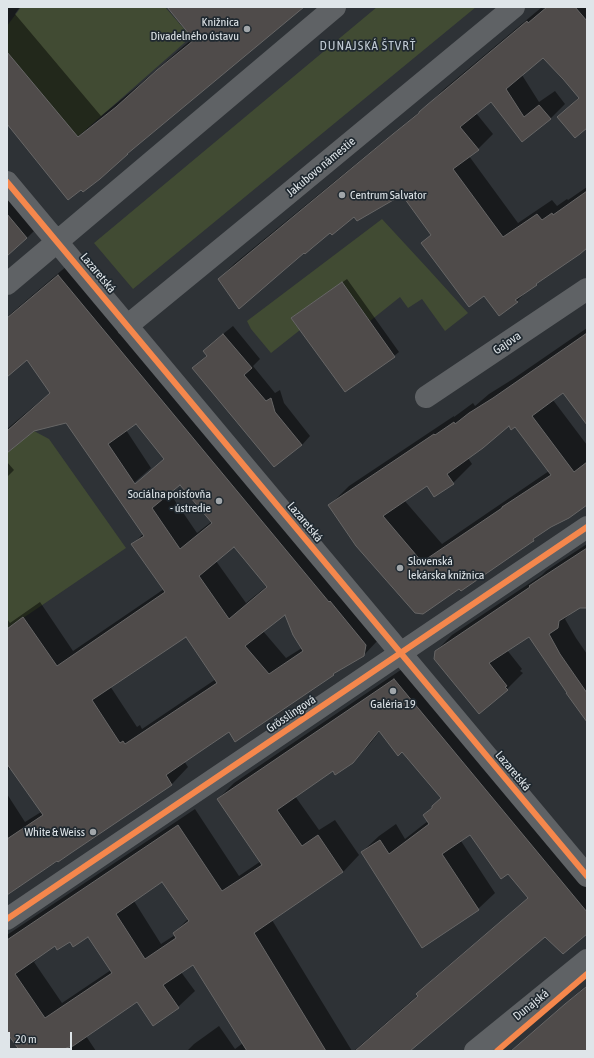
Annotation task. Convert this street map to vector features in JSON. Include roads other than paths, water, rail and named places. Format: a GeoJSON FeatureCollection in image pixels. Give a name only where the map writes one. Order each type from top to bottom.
{"type":"FeatureCollection","features":[{"type":"Feature","properties":{"kind":"street"},"geometry":{"type":"LineString","coordinates":[[7,284],[335,7]]}},
{"type":"Feature","properties":{"kind":"street","name":"Jakubovo námestie"},"geometry":{"type":"LineString","coordinates":[[127,326],[514,7]]}},
{"type":"Feature","properties":{"kind":"street","name":"Lazaretská"},"geometry":{"type":"LineString","coordinates":[[7,182],[587,876]]}},
{"type":"Feature","properties":{"kind":"street","name":"Gajova"},"geometry":{"type":"LineString","coordinates":[[426,397],[587,289]]}},
{"type":"Feature","properties":{"kind":"street","name":"Grösslingová"},"geometry":{"type":"LineString","coordinates":[[7,919],[587,527]]}},
{"type":"Feature","properties":{"kind":"street","name":"Dunajská"},"geometry":{"type":"LineString","coordinates":[[474,1051],[587,960]]}},
{"type":"Feature","properties":{"kind":"place","name":"Knižnica Divadelného ústavu"},"geometry":{"type":"Point","coordinates":[247,29]}},
{"type":"Feature","properties":{"kind":"place","name":"Centrum Salvator"},"geometry":{"type":"Point","coordinates":[342,195]}},
{"type":"Feature","properties":{"kind":"place","name":"Sociálna poisťovňa - ústredie"},"geometry":{"type":"Point","coordinates":[219,501]}},
{"type":"Feature","properties":{"kind":"place","name":"Slovenská lekárska knižnica"},"geometry":{"type":"Point","coordinates":[400,568]}},
{"type":"Feature","properties":{"kind":"place","name":"Galéria 19"},"geometry":{"type":"Point","coordinates":[393,691]}},
{"type":"Feature","properties":{"kind":"place","name":"White & Weiss"},"geometry":{"type":"Point","coordinates":[93,832]}},
{"type":"Feature","properties":{"kind":"district","name":"DUNAJSKÁ ŠTVRŤ"},"geometry":{"type":"Point","coordinates":[368,46]}}]}
